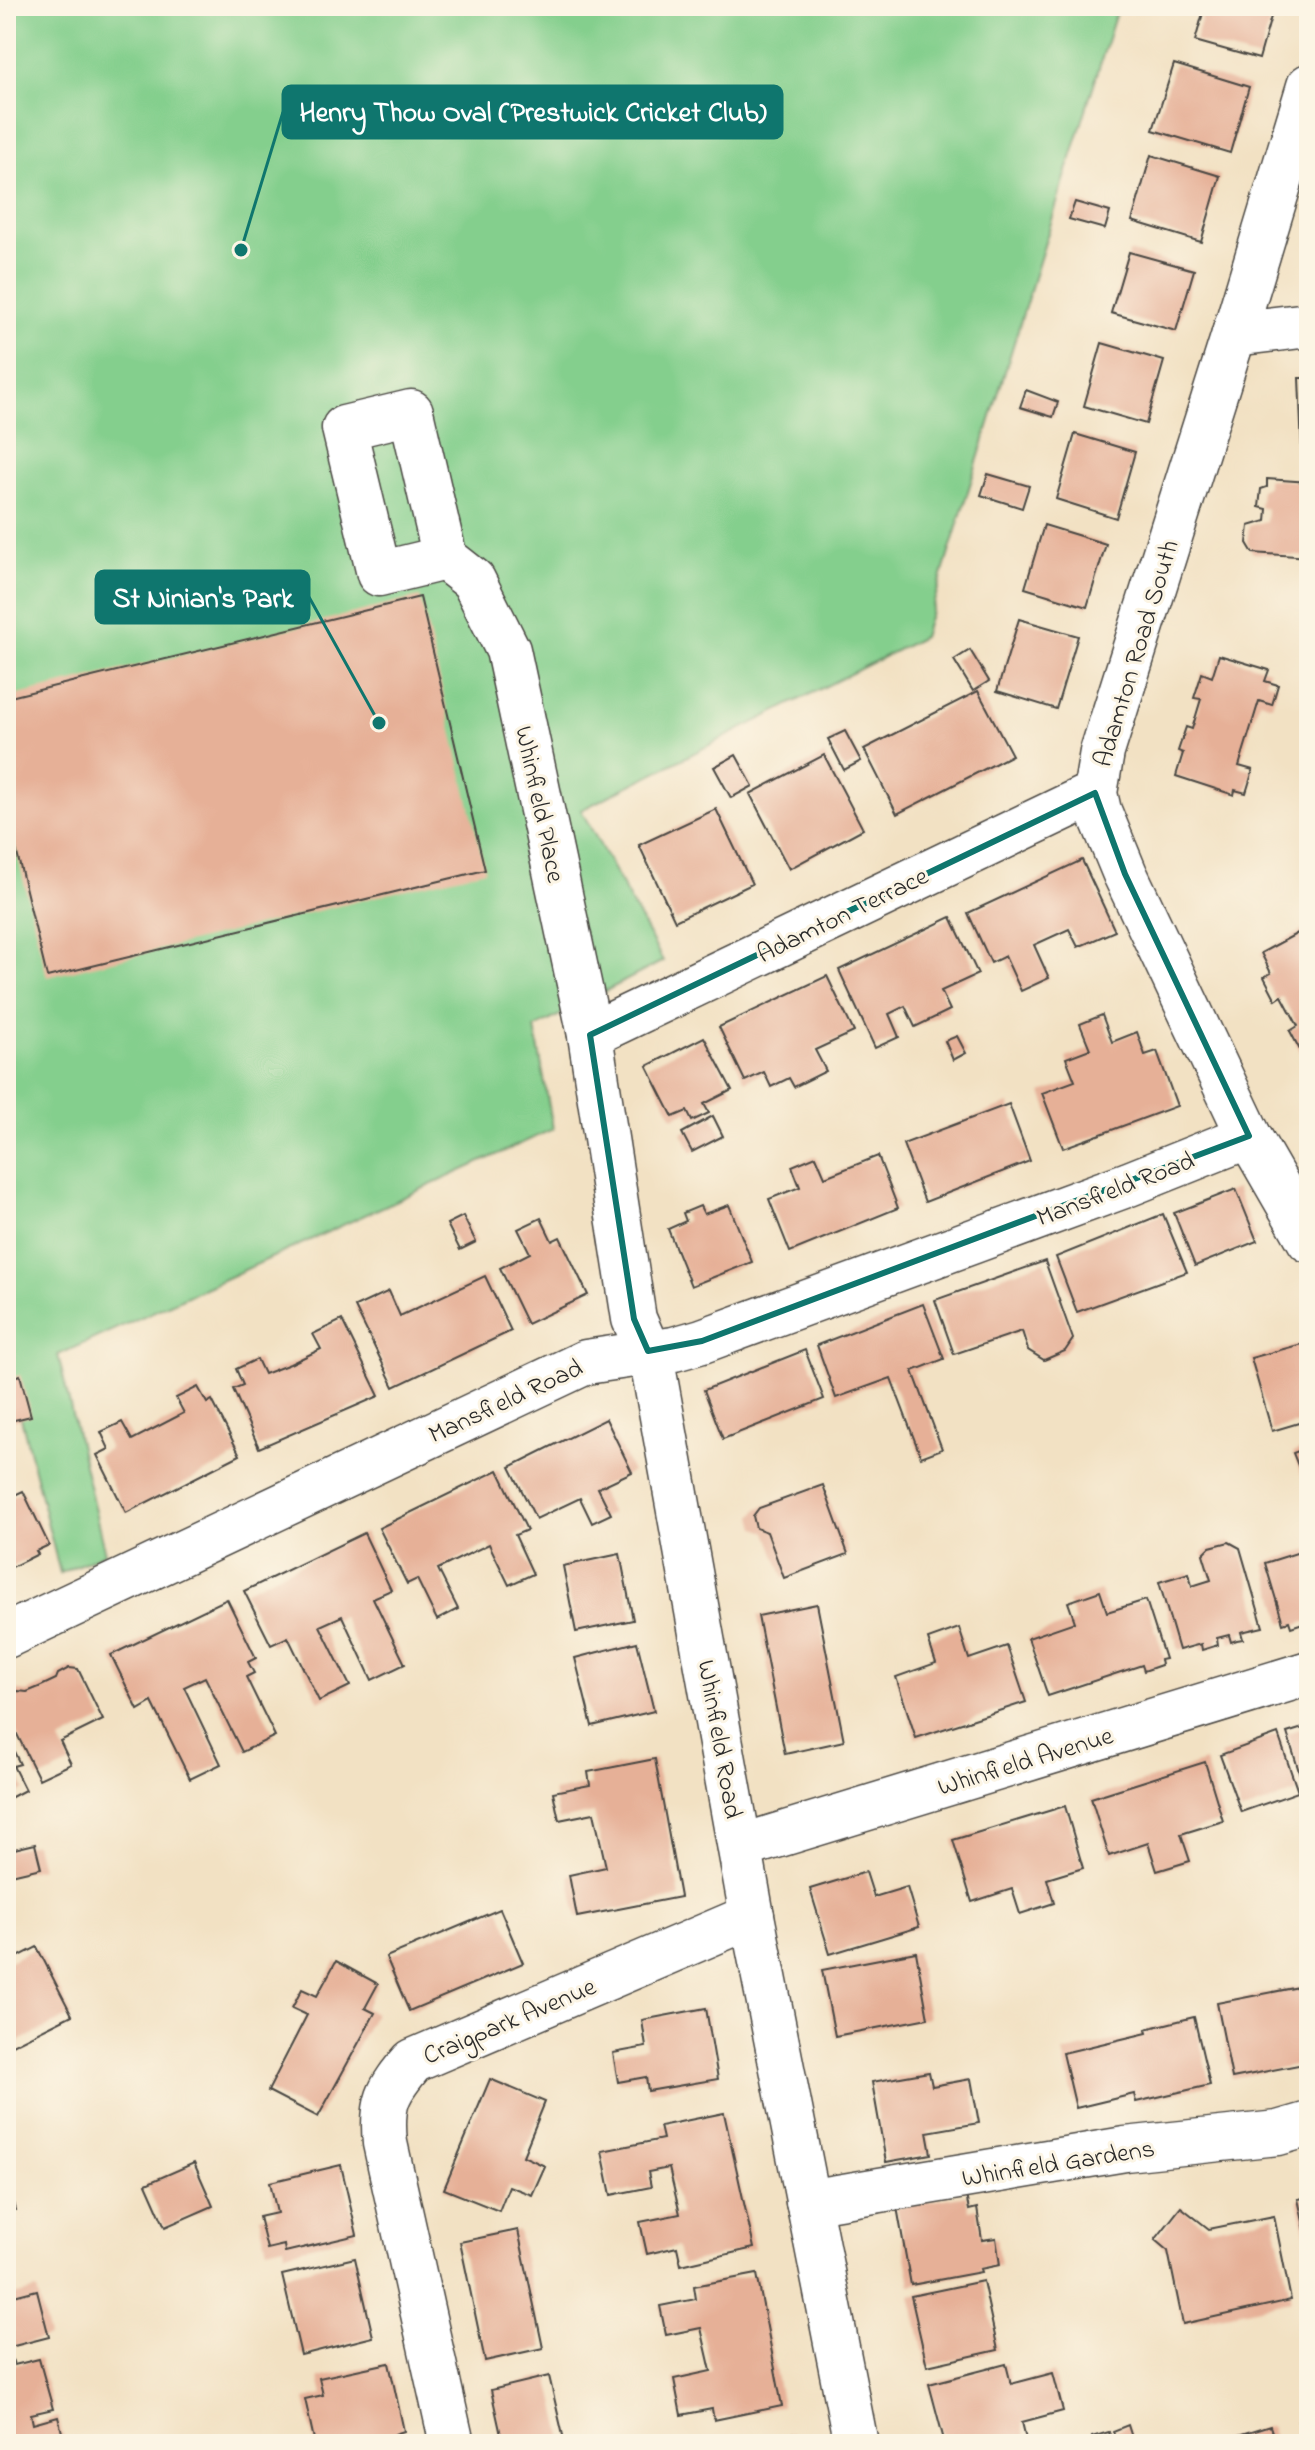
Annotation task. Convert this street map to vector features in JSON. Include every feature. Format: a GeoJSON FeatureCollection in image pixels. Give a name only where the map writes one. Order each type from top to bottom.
{"type":"FeatureCollection","features":[{"type":"Feature","properties":{"kind":"street","name":"Adamton Road South"},"geometry":{"type":"LineString","coordinates":[[1309,86],[1102,752],[1095,793],[1125,874],[1249,1136],[1309,1240]]}},
{"type":"Feature","properties":{"kind":"street"},"geometry":{"type":"LineString","coordinates":[[1234,334],[1309,325]]}},
{"type":"Feature","properties":{"kind":"street","name":"Whinfield Place"},"geometry":{"type":"LineString","coordinates":[[459,569],[508,650],[590,1035]]}},
{"type":"Feature","properties":{"kind":"street","name":"Adamton Terrace"},"geometry":{"type":"LineString","coordinates":[[590,1035],[1095,793]]}},
{"type":"Feature","properties":{"kind":"street","name":"Whinfield Road"},"geometry":{"type":"LineString","coordinates":[[590,1035],[634,1319],[654,1372],[752,1916],[856,2444]]}},
{"type":"Feature","properties":{"kind":"street","name":"Mansfield Road"},"geometry":{"type":"LineString","coordinates":[[6,1636],[586,1362],[674,1349],[702,1341],[1129,1184],[1249,1136]]}},
{"type":"Feature","properties":{"kind":"street","name":"Whinfield Avenue"},"geometry":{"type":"LineString","coordinates":[[740,1847],[1309,1673]]}},
{"type":"Feature","properties":{"kind":"street","name":"Craigpark Avenue"},"geometry":{"type":"LineString","coordinates":[[452,2444],[385,2143],[382,2116],[387,2095],[413,2061],[752,1916]]}},
{"type":"Feature","properties":{"kind":"street","name":"Whinfield Gardens"},"geometry":{"type":"LineString","coordinates":[[808,2202],[1125,2149],[1278,2133],[1309,2124]]}},
{"type":"Feature","properties":{"kind":"highlighted area"},"geometry":{"type":"Polygon","coordinates":[[[1095,793],[1125,874],[1249,1136],[702,1341],[648,1351],[634,1319],[590,1035],[1095,793]]]}},
{"type":"Feature","properties":{"kind":"green space"},"geometry":{"type":"Polygon","coordinates":[[[6,6],[1118,6],[923,637],[581,810],[663,961],[535,1028],[553,1129],[58,1355],[105,1553],[60,1573],[6,1358],[6,6]]]}},
{"type":"Feature","properties":{"kind":"building"},"geometry":{"type":"Polygon","coordinates":[[[1205,6],[1274,6],[1259,59],[1195,41],[1205,6]]]}},
{"type":"Feature","properties":{"kind":"building"},"geometry":{"type":"Polygon","coordinates":[[[1174,64],[1249,87],[1230,153],[1153,130],[1174,64]]]}},
{"type":"Feature","properties":{"kind":"building"},"geometry":{"type":"Polygon","coordinates":[[[1151,155],[1220,176],[1201,242],[1132,221],[1151,155]]]}},
{"type":"Feature","properties":{"kind":"building"},"geometry":{"type":"Polygon","coordinates":[[[1075,202],[1110,212],[1105,229],[1069,219],[1075,202]]]}},
{"type":"Feature","properties":{"kind":"building"},"geometry":{"type":"Polygon","coordinates":[[[1129,252],[1194,270],[1176,331],[1111,313],[1129,252]]]}},
{"type":"Feature","properties":{"kind":"building"},"geometry":{"type":"Polygon","coordinates":[[[1102,343],[1164,361],[1146,424],[1084,406],[1102,343]]]}},
{"type":"Feature","properties":{"kind":"building"},"geometry":{"type":"Polygon","coordinates":[[[1299,378],[1309,378],[1309,450],[1302,450],[1299,378]]]}},
{"type":"Feature","properties":{"kind":"building"},"geometry":{"type":"Polygon","coordinates":[[[1026,390],[1058,402],[1053,417],[1020,407],[1026,390]]]}},
{"type":"Feature","properties":{"kind":"building"},"geometry":{"type":"Polygon","coordinates":[[[1075,434],[1135,452],[1116,518],[1056,499],[1075,434]]]}},
{"type":"Feature","properties":{"kind":"building"},"geometry":{"type":"Polygon","coordinates":[[[988,474],[1029,486],[1022,508],[981,495],[988,474]]]}},
{"type":"Feature","properties":{"kind":"building"},"geometry":{"type":"Polygon","coordinates":[[[1267,479],[1309,482],[1309,557],[1253,553],[1247,543],[1249,526],[1266,521],[1267,509],[1259,507],[1261,489],[1267,487],[1267,479]]]}},
{"type":"Feature","properties":{"kind":"building"},"geometry":{"type":"Polygon","coordinates":[[[1044,525],[1106,544],[1087,607],[1025,588],[1044,525]]]}},
{"type":"Feature","properties":{"kind":"building"},"geometry":{"type":"Polygon","coordinates":[[[420,597],[485,870],[47,977],[6,808],[6,698],[420,597]]]}},
{"type":"Feature","properties":{"kind":"building"},"geometry":{"type":"Polygon","coordinates":[[[1019,619],[1078,636],[1056,709],[997,691],[1019,619]]]}},
{"type":"Feature","properties":{"kind":"building"},"geometry":{"type":"Polygon","coordinates":[[[970,650],[989,681],[973,691],[954,660],[970,650]]]}},
{"type":"Feature","properties":{"kind":"building"},"geometry":{"type":"Polygon","coordinates":[[[1219,655],[1269,670],[1265,681],[1278,685],[1272,705],[1259,701],[1239,766],[1253,770],[1246,793],[1235,790],[1234,795],[1176,776],[1183,753],[1178,751],[1186,727],[1192,729],[1201,699],[1194,698],[1202,673],[1212,677],[1219,655]]]}},
{"type":"Feature","properties":{"kind":"building"},"geometry":{"type":"Polygon","coordinates":[[[978,691],[1012,755],[897,814],[864,749],[978,691]]]}},
{"type":"Feature","properties":{"kind":"building"},"geometry":{"type":"Polygon","coordinates":[[[845,731],[861,761],[844,770],[828,739],[845,731]]]}},
{"type":"Feature","properties":{"kind":"building"},"geometry":{"type":"Polygon","coordinates":[[[736,755],[753,786],[731,798],[714,767],[736,755]]]}},
{"type":"Feature","properties":{"kind":"building"},"geometry":{"type":"Polygon","coordinates":[[[824,755],[863,829],[789,869],[750,794],[824,755]]]}},
{"type":"Feature","properties":{"kind":"building"},"geometry":{"type":"Polygon","coordinates":[[[716,809],[752,884],[675,921],[639,845],[716,809]]]}},
{"type":"Feature","properties":{"kind":"building"},"geometry":{"type":"Polygon","coordinates":[[[1082,860],[1115,931],[1078,947],[1069,929],[1034,945],[1049,978],[1021,991],[1005,956],[991,963],[968,913],[1082,860]]]}},
{"type":"Feature","properties":{"kind":"building"},"geometry":{"type":"Polygon","coordinates":[[[951,917],[978,974],[941,991],[950,1010],[915,1027],[905,1006],[889,1014],[899,1037],[875,1048],[839,970],[951,917]]]}},
{"type":"Feature","properties":{"kind":"building"},"geometry":{"type":"Polygon","coordinates":[[[1309,927],[1309,1048],[1301,1052],[1290,1031],[1298,1026],[1282,996],[1276,1000],[1264,977],[1271,973],[1261,953],[1309,927]]]}},
{"type":"Feature","properties":{"kind":"building"},"geometry":{"type":"Polygon","coordinates":[[[827,976],[854,1032],[815,1050],[826,1071],[794,1087],[789,1078],[771,1087],[764,1072],[745,1081],[719,1027],[827,976]]]}},
{"type":"Feature","properties":{"kind":"building"},"geometry":{"type":"Polygon","coordinates":[[[1102,1015],[1112,1042],[1137,1032],[1145,1055],[1157,1051],[1177,1106],[1063,1148],[1042,1093],[1075,1081],[1066,1058],[1090,1049],[1080,1024],[1102,1015]]]}},
{"type":"Feature","properties":{"kind":"building"},"geometry":{"type":"Polygon","coordinates":[[[957,1036],[966,1053],[953,1060],[945,1041],[957,1036]]]}},
{"type":"Feature","properties":{"kind":"building"},"geometry":{"type":"Polygon","coordinates":[[[704,1037],[732,1090],[704,1104],[709,1113],[692,1121],[687,1111],[673,1117],[647,1066],[704,1037]]]}},
{"type":"Feature","properties":{"kind":"building"},"geometry":{"type":"Polygon","coordinates":[[[1009,1104],[1030,1161],[925,1202],[903,1144],[1009,1104]]]}},
{"type":"Feature","properties":{"kind":"building"},"geometry":{"type":"Polygon","coordinates":[[[713,1116],[723,1136],[692,1152],[682,1133],[713,1116]]]}},
{"type":"Feature","properties":{"kind":"building"},"geometry":{"type":"Polygon","coordinates":[[[816,1156],[825,1177],[878,1156],[898,1208],[790,1252],[769,1199],[800,1187],[792,1166],[816,1156]]]}},
{"type":"Feature","properties":{"kind":"building"},"geometry":{"type":"Polygon","coordinates":[[[1236,1189],[1257,1241],[1195,1266],[1174,1213],[1236,1189]]]}},
{"type":"Feature","properties":{"kind":"building"},"geometry":{"type":"Polygon","coordinates":[[[729,1205],[752,1262],[691,1286],[668,1229],[686,1221],[683,1213],[700,1206],[704,1214],[729,1205]]]}},
{"type":"Feature","properties":{"kind":"building"},"geometry":{"type":"Polygon","coordinates":[[[1163,1214],[1187,1272],[1077,1312],[1056,1257],[1163,1214]]]}},
{"type":"Feature","properties":{"kind":"building"},"geometry":{"type":"Polygon","coordinates":[[[463,1216],[476,1242],[460,1250],[447,1224],[463,1216]]]}},
{"type":"Feature","properties":{"kind":"building"},"geometry":{"type":"Polygon","coordinates":[[[541,1218],[552,1241],[560,1237],[588,1295],[527,1324],[500,1268],[530,1253],[518,1229],[541,1218]]]}},
{"type":"Feature","properties":{"kind":"building"},"geometry":{"type":"Polygon","coordinates":[[[1045,1261],[1073,1339],[1065,1351],[1044,1360],[1028,1350],[1022,1331],[954,1354],[935,1300],[1045,1261]]]}},
{"type":"Feature","properties":{"kind":"building"},"geometry":{"type":"Polygon","coordinates":[[[485,1276],[511,1331],[394,1387],[355,1307],[389,1291],[400,1316],[485,1276]]]}},
{"type":"Feature","properties":{"kind":"building"},"geometry":{"type":"Polygon","coordinates":[[[923,1304],[944,1359],[913,1371],[942,1449],[921,1457],[891,1378],[836,1398],[817,1345],[923,1304]]]}},
{"type":"Feature","properties":{"kind":"building"},"geometry":{"type":"Polygon","coordinates":[[[342,1320],[379,1396],[259,1448],[233,1389],[243,1385],[236,1369],[257,1359],[264,1374],[290,1364],[321,1349],[313,1334],[342,1320]]]}},
{"type":"Feature","properties":{"kind":"building"},"geometry":{"type":"Polygon","coordinates":[[[1309,1342],[1309,1420],[1272,1431],[1251,1358],[1309,1342]]]}},
{"type":"Feature","properties":{"kind":"building"},"geometry":{"type":"Polygon","coordinates":[[[805,1350],[824,1399],[723,1439],[704,1390],[805,1350]]]}},
{"type":"Feature","properties":{"kind":"building"},"geometry":{"type":"Polygon","coordinates":[[[20,1375],[31,1416],[6,1422],[6,1379],[20,1375]]]}},
{"type":"Feature","properties":{"kind":"building"},"geometry":{"type":"Polygon","coordinates":[[[198,1387],[207,1403],[212,1400],[240,1455],[126,1513],[97,1455],[109,1449],[101,1432],[122,1422],[132,1440],[184,1413],[176,1398],[198,1387]]]}},
{"type":"Feature","properties":{"kind":"building"},"geometry":{"type":"Polygon","coordinates":[[[606,1419],[632,1472],[598,1488],[611,1514],[592,1523],[580,1498],[536,1519],[510,1467],[606,1419]]]}},
{"type":"Feature","properties":{"kind":"building"},"geometry":{"type":"Polygon","coordinates":[[[1309,1447],[1309,1493],[1293,1453],[1309,1447]]]}},
{"type":"Feature","properties":{"kind":"building"},"geometry":{"type":"Polygon","coordinates":[[[498,1470],[527,1530],[515,1535],[533,1574],[509,1585],[489,1544],[438,1569],[458,1609],[437,1620],[417,1579],[407,1584],[379,1528],[498,1470]]]}},
{"type":"Feature","properties":{"kind":"building"},"geometry":{"type":"Polygon","coordinates":[[[823,1485],[848,1554],[784,1578],[767,1532],[756,1528],[753,1516],[759,1508],[823,1485]]]}},
{"type":"Feature","properties":{"kind":"building"},"geometry":{"type":"Polygon","coordinates":[[[23,1491],[49,1545],[6,1570],[6,1499],[23,1491]]]}},
{"type":"Feature","properties":{"kind":"building"},"geometry":{"type":"Polygon","coordinates":[[[364,1533],[391,1590],[373,1598],[405,1664],[372,1680],[342,1616],[320,1626],[350,1686],[319,1701],[288,1637],[271,1645],[244,1591],[364,1533]]]}},
{"type":"Feature","properties":{"kind":"building"},"geometry":{"type":"Polygon","coordinates":[[[1229,1542],[1240,1548],[1263,1627],[1241,1632],[1243,1639],[1231,1642],[1229,1635],[1217,1638],[1218,1645],[1202,1650],[1201,1644],[1179,1650],[1159,1582],[1189,1573],[1192,1586],[1211,1580],[1203,1554],[1210,1547],[1229,1542]]]}},
{"type":"Feature","properties":{"kind":"building"},"geometry":{"type":"Polygon","coordinates":[[[1309,1549],[1309,1621],[1291,1627],[1289,1621],[1283,1623],[1265,1563],[1309,1549]]]}},
{"type":"Feature","properties":{"kind":"building"},"geometry":{"type":"Polygon","coordinates":[[[620,1554],[633,1620],[576,1632],[563,1566],[620,1554]]]}},
{"type":"Feature","properties":{"kind":"building"},"geometry":{"type":"Polygon","coordinates":[[[1100,1591],[1107,1612],[1146,1600],[1165,1659],[1160,1660],[1161,1665],[1144,1671],[1142,1665],[1048,1696],[1028,1638],[1075,1622],[1068,1602],[1100,1591]]]}},
{"type":"Feature","properties":{"kind":"building"},"geometry":{"type":"Polygon","coordinates":[[[227,1599],[256,1658],[248,1662],[254,1673],[246,1677],[275,1736],[242,1752],[205,1677],[184,1687],[221,1764],[190,1779],[152,1702],[138,1710],[111,1655],[227,1599]]]}},
{"type":"Feature","properties":{"kind":"building"},"geometry":{"type":"Polygon","coordinates":[[[817,1604],[844,1741],[785,1754],[758,1616],[817,1604]]]}},
{"type":"Feature","properties":{"kind":"building"},"geometry":{"type":"Polygon","coordinates":[[[959,1628],[969,1659],[1007,1646],[1026,1702],[916,1738],[896,1677],[936,1663],[928,1639],[959,1628]]]}},
{"type":"Feature","properties":{"kind":"building"},"geometry":{"type":"Polygon","coordinates":[[[637,1642],[654,1711],[592,1726],[575,1658],[637,1642]]]}},
{"type":"Feature","properties":{"kind":"building"},"geometry":{"type":"Polygon","coordinates":[[[69,1668],[78,1669],[103,1720],[60,1741],[71,1764],[39,1779],[6,1712],[6,1702],[9,1695],[39,1687],[69,1668]]]}},
{"type":"Feature","properties":{"kind":"building"},"geometry":{"type":"Polygon","coordinates":[[[1309,1726],[1309,1800],[1308,1800],[1287,1733],[1309,1726]]]}},
{"type":"Feature","properties":{"kind":"building"},"geometry":{"type":"Polygon","coordinates":[[[1278,1734],[1298,1792],[1241,1812],[1220,1755],[1278,1734]]]}},
{"type":"Feature","properties":{"kind":"building"},"geometry":{"type":"Polygon","coordinates":[[[6,1735],[20,1764],[13,1766],[25,1790],[6,1800],[6,1735]]]}},
{"type":"Feature","properties":{"kind":"building"},"geometry":{"type":"Polygon","coordinates":[[[655,1759],[680,1897],[577,1917],[569,1875],[606,1867],[594,1813],[559,1820],[553,1792],[590,1785],[588,1772],[655,1759]]]}},
{"type":"Feature","properties":{"kind":"building"},"geometry":{"type":"Polygon","coordinates":[[[1205,1762],[1223,1821],[1181,1834],[1190,1861],[1157,1871],[1148,1843],[1109,1856],[1091,1798],[1205,1762]]]}},
{"type":"Feature","properties":{"kind":"building"},"geometry":{"type":"Polygon","coordinates":[[[1065,1806],[1083,1868],[1047,1879],[1054,1903],[1020,1914],[1012,1889],[972,1902],[953,1840],[1065,1806]]]}},
{"type":"Feature","properties":{"kind":"building"},"geometry":{"type":"Polygon","coordinates":[[[35,1844],[41,1868],[7,1876],[6,1851],[35,1844]]]}},
{"type":"Feature","properties":{"kind":"building"},"geometry":{"type":"Polygon","coordinates":[[[866,1872],[874,1897],[907,1887],[919,1927],[830,1954],[810,1889],[866,1872]]]}},
{"type":"Feature","properties":{"kind":"building"},"geometry":{"type":"Polygon","coordinates":[[[500,1909],[523,1963],[409,2011],[386,1957],[500,1909]]]}},
{"type":"Feature","properties":{"kind":"building"},"geometry":{"type":"Polygon","coordinates":[[[37,1947],[72,2015],[6,2048],[6,1963],[37,1947]]]}},
{"type":"Feature","properties":{"kind":"building"},"geometry":{"type":"Polygon","coordinates":[[[916,1952],[928,2018],[835,2036],[822,1970],[916,1952]]]}},
{"type":"Feature","properties":{"kind":"building"},"geometry":{"type":"Polygon","coordinates":[[[336,1961],[378,1984],[365,2008],[375,2013],[318,2117],[268,2091],[307,2015],[292,2008],[302,1989],[317,1996],[336,1961]]]}},
{"type":"Feature","properties":{"kind":"building"},"geometry":{"type":"Polygon","coordinates":[[[1309,1985],[1309,2063],[1232,2078],[1217,2003],[1309,1985]]]}},
{"type":"Feature","properties":{"kind":"building"},"geometry":{"type":"Polygon","coordinates":[[[706,2008],[718,2079],[648,2091],[646,2077],[618,2082],[613,2053],[646,2047],[642,2020],[706,2008]]]}},
{"type":"Feature","properties":{"kind":"building"},"geometry":{"type":"Polygon","coordinates":[[[1194,2017],[1210,2085],[1136,2102],[1134,2094],[1076,2108],[1063,2053],[1147,2033],[1146,2029],[1194,2017]]]}},
{"type":"Feature","properties":{"kind":"building"},"geometry":{"type":"Polygon","coordinates":[[[929,2072],[932,2086],[971,2079],[979,2123],[927,2132],[931,2154],[886,2162],[872,2082],[929,2072]]]}},
{"type":"Feature","properties":{"kind":"building"},"geometry":{"type":"Polygon","coordinates":[[[490,2079],[545,2102],[523,2156],[545,2166],[532,2195],[509,2186],[499,2211],[444,2189],[490,2079]]]}},
{"type":"Feature","properties":{"kind":"building"},"geometry":{"type":"Polygon","coordinates":[[[724,2113],[754,2248],[681,2265],[677,2247],[647,2254],[640,2222],[680,2214],[669,2168],[648,2172],[651,2187],[611,2195],[602,2151],[663,2139],[660,2126],[724,2113]]]}},
{"type":"Feature","properties":{"kind":"building"},"geometry":{"type":"Polygon","coordinates":[[[194,2163],[213,2206],[165,2227],[146,2184],[194,2163]]]}},
{"type":"Feature","properties":{"kind":"building"},"geometry":{"type":"Polygon","coordinates":[[[341,2165],[357,2235],[285,2252],[284,2245],[267,2249],[259,2217],[277,2213],[270,2182],[341,2165]]]}},
{"type":"Feature","properties":{"kind":"building"},"geometry":{"type":"Polygon","coordinates":[[[6,2177],[15,2210],[6,2212],[6,2177]]]}},
{"type":"Feature","properties":{"kind":"building"},"geometry":{"type":"Polygon","coordinates":[[[966,2195],[969,2210],[977,2208],[982,2240],[996,2238],[1000,2265],[980,2269],[981,2272],[911,2285],[897,2207],[966,2195]]]}},
{"type":"Feature","properties":{"kind":"building"},"geometry":{"type":"Polygon","coordinates":[[[1309,2197],[1309,2244],[1308,2244],[1298,2199],[1309,2197]]]}},
{"type":"Feature","properties":{"kind":"building"},"geometry":{"type":"Polygon","coordinates":[[[1181,2207],[1209,2229],[1274,2216],[1291,2300],[1183,2324],[1168,2251],[1155,2240],[1181,2207]]]}},
{"type":"Feature","properties":{"kind":"building"},"geometry":{"type":"Polygon","coordinates":[[[518,2230],[543,2348],[485,2361],[460,2242],[518,2230]]]}},
{"type":"Feature","properties":{"kind":"building"},"geometry":{"type":"Polygon","coordinates":[[[355,2258],[373,2337],[301,2355],[282,2275],[355,2258]]]}},
{"type":"Feature","properties":{"kind":"building"},"geometry":{"type":"Polygon","coordinates":[[[757,2274],[782,2406],[714,2420],[712,2409],[681,2415],[674,2379],[711,2371],[701,2328],[666,2335],[660,2306],[696,2299],[694,2286],[757,2274]]]}},
{"type":"Feature","properties":{"kind":"building"},"geometry":{"type":"Polygon","coordinates":[[[983,2281],[998,2350],[927,2366],[911,2296],[983,2281]]]}},
{"type":"Feature","properties":{"kind":"building"},"geometry":{"type":"Polygon","coordinates":[[[37,2290],[49,2337],[10,2347],[6,2338],[6,2298],[37,2290]]]}},
{"type":"Feature","properties":{"kind":"building"},"geometry":{"type":"Polygon","coordinates":[[[12,2359],[14,2365],[39,2359],[53,2409],[31,2414],[33,2424],[58,2417],[65,2444],[6,2444],[6,2361],[12,2359]]]}},
{"type":"Feature","properties":{"kind":"building"},"geometry":{"type":"Polygon","coordinates":[[[389,2363],[404,2431],[395,2434],[397,2444],[315,2444],[305,2399],[323,2395],[319,2378],[389,2363]]]}},
{"type":"Feature","properties":{"kind":"building"},"geometry":{"type":"Polygon","coordinates":[[[1006,2364],[1011,2384],[1053,2373],[1063,2411],[1022,2422],[1026,2439],[1007,2444],[945,2444],[929,2384],[1006,2364]]]}},
{"type":"Feature","properties":{"kind":"building"},"geometry":{"type":"Polygon","coordinates":[[[549,2376],[565,2444],[503,2444],[491,2390],[549,2376]]]}},
{"type":"Feature","properties":{"kind":"building"},"geometry":{"type":"Polygon","coordinates":[[[1309,2419],[1309,2444],[1305,2444],[1298,2422],[1309,2419]]]}},
{"type":"Feature","properties":{"kind":"building"},"geometry":{"type":"Polygon","coordinates":[[[1128,2425],[1134,2444],[1118,2444],[1113,2431],[1128,2425]]]}},
{"type":"Feature","properties":{"kind":"building"},"geometry":{"type":"Polygon","coordinates":[[[1270,2426],[1276,2444],[1216,2444],[1216,2443],[1270,2426]]]}},
{"type":"Feature","properties":{"kind":"building"},"geometry":{"type":"Polygon","coordinates":[[[1109,2432],[1113,2444],[1094,2444],[1092,2437],[1109,2432]]]}},
{"type":"Feature","properties":{"kind":"building"},"geometry":{"type":"Polygon","coordinates":[[[792,2433],[794,2444],[748,2444],[748,2443],[792,2433]]]}},
{"type":"Feature","properties":{"kind":"place","name":"Henry Thow Oval (Prestwick Cricket Club)"},"geometry":{"type":"Point","coordinates":[241,250]}},
{"type":"Feature","properties":{"kind":"place","name":"St Ninian's Park"},"geometry":{"type":"Point","coordinates":[379,723]}}]}
